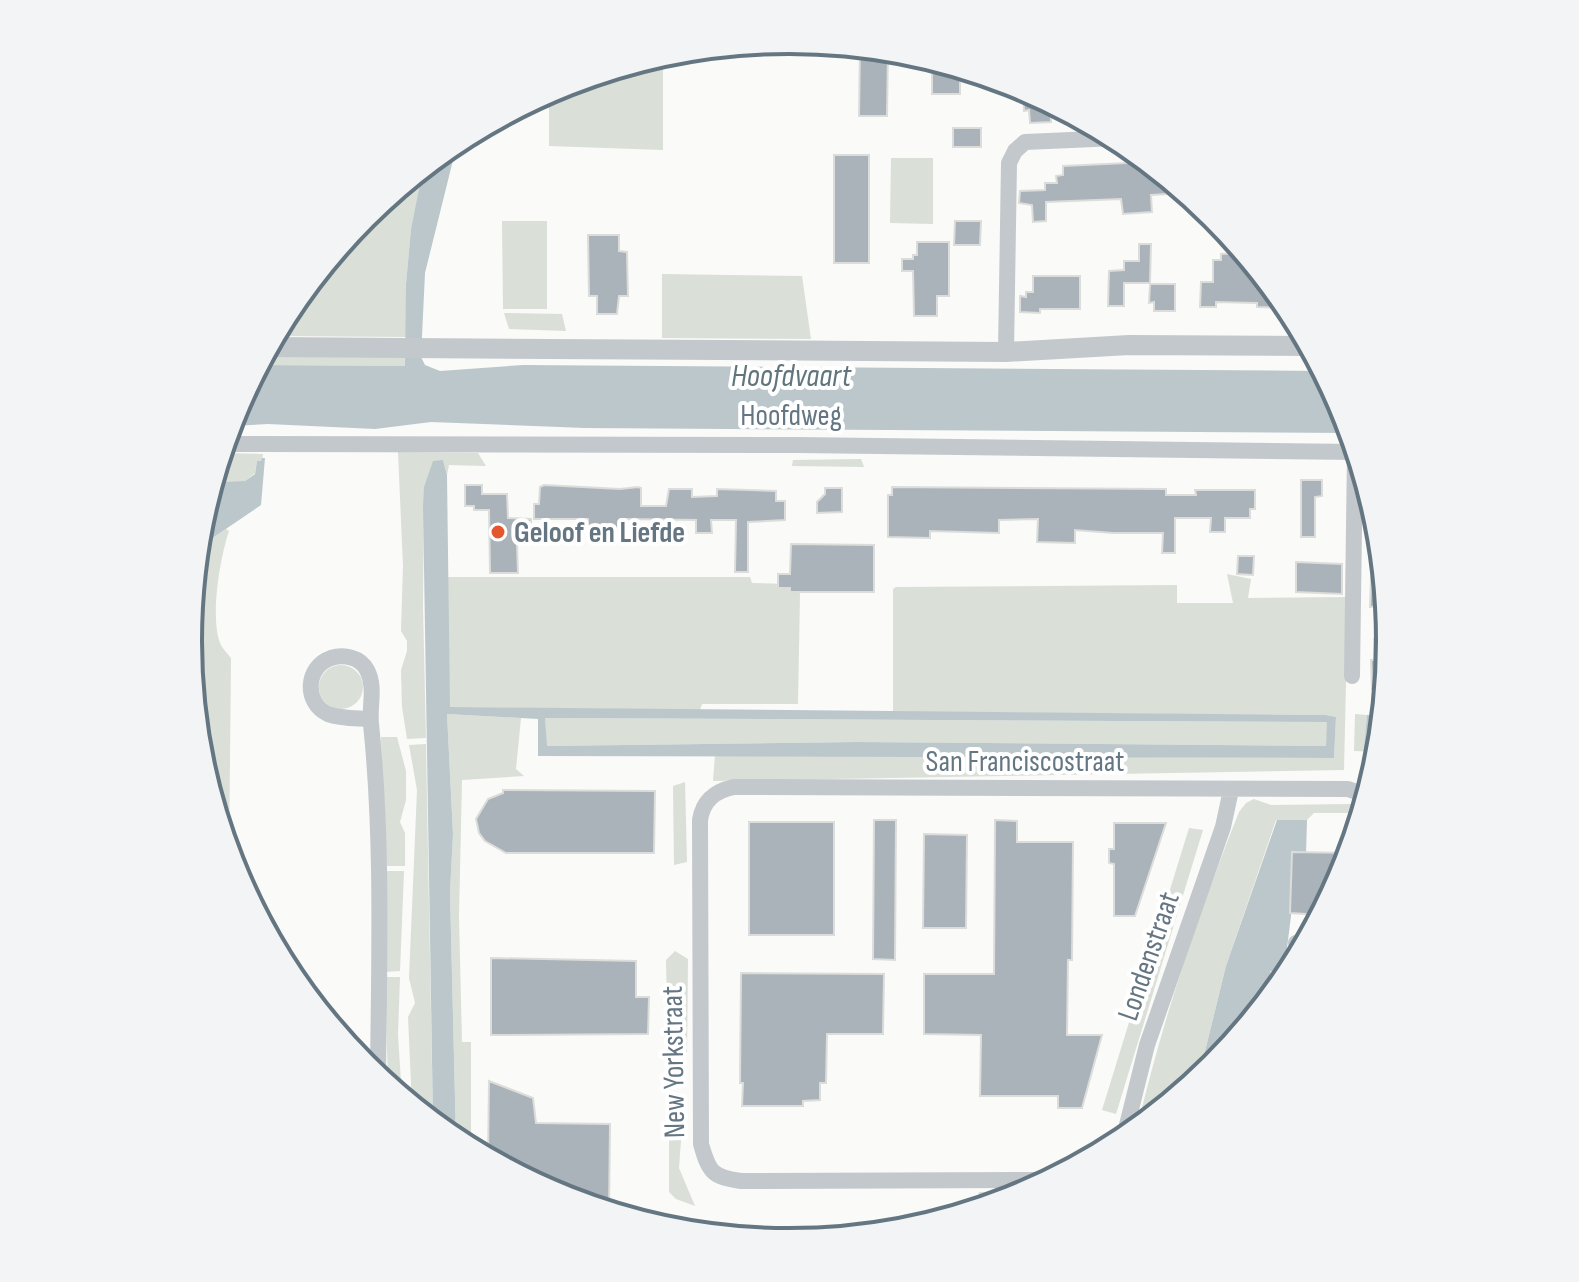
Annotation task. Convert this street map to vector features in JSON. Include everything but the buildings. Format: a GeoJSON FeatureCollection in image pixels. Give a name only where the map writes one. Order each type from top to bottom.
{"type":"FeatureCollection","features":[{"type":"Feature","properties":{"kind":"street"},"geometry":{"type":"LineString","coordinates":[[1006,352],[1009,163],[1015,151],[1025,142],[1093,139]]}},
{"type":"Feature","properties":{"kind":"street"},"geometry":{"type":"LineString","coordinates":[[281,347],[1006,352],[1129,345],[1297,346]]}},
{"type":"Feature","properties":{"kind":"street","name":"Hoofdweg"},"geometry":{"type":"LineString","coordinates":[[237,444],[783,445],[1345,452]]}},
{"type":"Feature","properties":{"kind":"street"},"geometry":{"type":"LineString","coordinates":[[1352,676],[1355,487]]}},
{"type":"Feature","properties":{"kind":"street"},"geometry":{"type":"LineString","coordinates":[[370,719],[336,716],[316,705],[309,683],[313,672],[324,661],[338,656],[352,657],[366,667],[372,683],[370,719],[378,869],[378,1060]]}},
{"type":"Feature","properties":{"kind":"street","name":"San Franciscostraat"},"geometry":{"type":"LineString","coordinates":[[707,801],[719,791],[734,787],[1348,789],[1356,792]]}},
{"type":"Feature","properties":{"kind":"street","name":"Londenstraat"},"geometry":{"type":"LineString","coordinates":[[1128,1120],[1147,1045],[1223,827],[1231,790]]}},
{"type":"Feature","properties":{"kind":"street","name":"New Yorkstraat"},"geometry":{"type":"LineString","coordinates":[[707,801],[701,813],[699,830],[701,1144],[707,1168],[720,1178],[741,1181],[1020,1180]]}},
{"type":"Feature","properties":{"kind":"shaded area"},"geometry":{"type":"Polygon","coordinates":[[[663,68],[663,150],[549,146],[549,106],[601,85],[663,68]]]}},
{"type":"Feature","properties":{"kind":"shaded area"},"geometry":{"type":"Polygon","coordinates":[[[891,158],[933,158],[933,224],[890,223],[891,158]]]}},
{"type":"Feature","properties":{"kind":"shaded area"},"geometry":{"type":"Polygon","coordinates":[[[420,185],[411,229],[406,284],[406,337],[288,336],[348,254],[420,185]]]}},
{"type":"Feature","properties":{"kind":"shaded area"},"geometry":{"type":"Polygon","coordinates":[[[502,221],[547,221],[547,309],[503,309],[502,221]]]}},
{"type":"Feature","properties":{"kind":"shaded area"},"geometry":{"type":"Polygon","coordinates":[[[662,274],[802,276],[811,339],[662,338],[662,274]]]}},
{"type":"Feature","properties":{"kind":"shaded area"},"geometry":{"type":"Polygon","coordinates":[[[504,313],[562,314],[566,331],[509,329],[504,313]]]}},
{"type":"Feature","properties":{"kind":"shaded area"},"geometry":{"type":"Polygon","coordinates":[[[277,354],[406,357],[405,366],[271,365],[277,354]]]}},
{"type":"Feature","properties":{"kind":"shaded area"},"geometry":{"type":"Polygon","coordinates":[[[398,452],[478,453],[486,466],[449,465],[447,475],[443,460],[431,471],[424,487],[426,738],[407,739],[402,707],[401,670],[407,641],[401,631],[403,566],[398,452]]]}},
{"type":"Feature","properties":{"kind":"shaded area"},"geometry":{"type":"Polygon","coordinates":[[[234,453],[263,454],[262,461],[257,461],[255,473],[245,481],[225,482],[234,453]]]}},
{"type":"Feature","properties":{"kind":"shaded area"},"geometry":{"type":"Polygon","coordinates":[[[861,459],[864,467],[792,466],[793,460],[861,459]]]}},
{"type":"Feature","properties":{"kind":"shaded area"},"geometry":{"type":"Polygon","coordinates":[[[226,529],[229,531],[222,556],[216,618],[220,643],[231,658],[229,815],[214,756],[204,679],[204,603],[214,537],[226,529]]]}},
{"type":"Feature","properties":{"kind":"shaded area"},"geometry":{"type":"Polygon","coordinates":[[[1227,574],[1251,579],[1248,598],[1348,597],[1344,770],[713,781],[715,755],[1334,758],[1336,717],[1326,715],[893,712],[893,589],[896,587],[1177,585],[1177,603],[1233,603],[1227,574]]]}},
{"type":"Feature","properties":{"kind":"shaded area"},"geometry":{"type":"Polygon","coordinates":[[[447,577],[750,577],[752,583],[791,584],[800,593],[798,704],[702,704],[700,710],[449,707],[447,577]]]}},
{"type":"Feature","properties":{"kind":"shaded area"},"geometry":{"type":"Polygon","coordinates":[[[341,665],[357,671],[363,687],[357,703],[341,709],[325,703],[319,687],[325,671],[341,665]]]}},
{"type":"Feature","properties":{"kind":"shaded area"},"geometry":{"type":"Polygon","coordinates":[[[447,714],[521,718],[516,769],[524,776],[462,780],[459,917],[462,1042],[471,1042],[471,1134],[456,1124],[450,892],[453,834],[447,714]]]}},
{"type":"Feature","properties":{"kind":"shaded area"},"geometry":{"type":"Polygon","coordinates":[[[1355,714],[1367,715],[1366,751],[1354,751],[1355,714]]]}},
{"type":"Feature","properties":{"kind":"shaded area"},"geometry":{"type":"Polygon","coordinates":[[[545,718],[1328,722],[1326,746],[857,742],[546,746],[545,718]]]}},
{"type":"Feature","properties":{"kind":"shaded area"},"geometry":{"type":"Polygon","coordinates":[[[381,737],[397,737],[406,771],[406,800],[400,822],[405,833],[405,866],[384,866],[381,737]]]}},
{"type":"Feature","properties":{"kind":"shaded area"},"geometry":{"type":"Polygon","coordinates":[[[426,744],[433,1108],[411,1090],[408,1017],[415,1003],[409,978],[417,790],[409,745],[426,744]]]}},
{"type":"Feature","properties":{"kind":"shaded area"},"geometry":{"type":"Polygon","coordinates":[[[685,782],[687,862],[674,865],[673,786],[685,782]]]}},
{"type":"Feature","properties":{"kind":"shaded area"},"geometry":{"type":"Polygon","coordinates":[[[1254,799],[1271,805],[1353,804],[1350,813],[1314,813],[1307,820],[1276,820],[1226,966],[1204,1057],[1142,1111],[1169,1008],[1195,929],[1239,812],[1254,799]]]}},
{"type":"Feature","properties":{"kind":"shaded area"},"geometry":{"type":"Polygon","coordinates":[[[1189,828],[1203,830],[1116,1114],[1102,1110],[1189,828]]]}},
{"type":"Feature","properties":{"kind":"shaded area"},"geometry":{"type":"Polygon","coordinates":[[[384,871],[404,871],[400,971],[385,972],[384,871]]]}},
{"type":"Feature","properties":{"kind":"shaded area"},"geometry":{"type":"Polygon","coordinates":[[[675,951],[688,959],[687,1057],[668,1049],[666,960],[675,951]]]}},
{"type":"Feature","properties":{"kind":"shaded area"},"geometry":{"type":"Polygon","coordinates":[[[385,977],[400,977],[398,1035],[401,1081],[388,1069],[385,977]]]}},
{"type":"Feature","properties":{"kind":"shaded area"},"geometry":{"type":"Polygon","coordinates":[[[669,1113],[683,1113],[679,1168],[695,1206],[676,1199],[669,1192],[669,1113]]]}},
{"type":"Feature","properties":{"kind":"water","name":"Hoofdvaart"},"geometry":{"type":"Polygon","coordinates":[[[453,160],[425,273],[421,357],[425,365],[440,371],[523,365],[1310,371],[1338,433],[585,428],[431,422],[375,429],[244,425],[271,365],[405,366],[406,284],[411,229],[420,185],[453,160]]]}},
{"type":"Feature","properties":{"kind":"water"},"geometry":{"type":"Polygon","coordinates":[[[265,458],[261,505],[212,541],[225,482],[245,481],[255,474],[257,461],[265,458]]]}},
{"type":"Feature","properties":{"kind":"water"},"geometry":{"type":"Polygon","coordinates":[[[443,460],[447,475],[450,707],[1326,715],[1336,717],[1334,758],[538,756],[538,719],[447,714],[453,834],[450,892],[456,1124],[433,1108],[424,487],[433,461],[443,460]],[[545,718],[547,746],[857,742],[1326,746],[1327,722],[545,718]]]}},
{"type":"Feature","properties":{"kind":"water"},"geometry":{"type":"Polygon","coordinates":[[[1367,715],[1371,715],[1366,747],[1364,747],[1367,715]]]}},
{"type":"Feature","properties":{"kind":"water"},"geometry":{"type":"Polygon","coordinates":[[[1277,820],[1307,820],[1306,854],[1293,854],[1286,954],[1255,998],[1204,1057],[1226,966],[1277,820]]]}},
{"type":"Feature","properties":{"kind":"place","name":"Geloof en Liefde"},"geometry":{"type":"Point","coordinates":[498,532]}}]}
